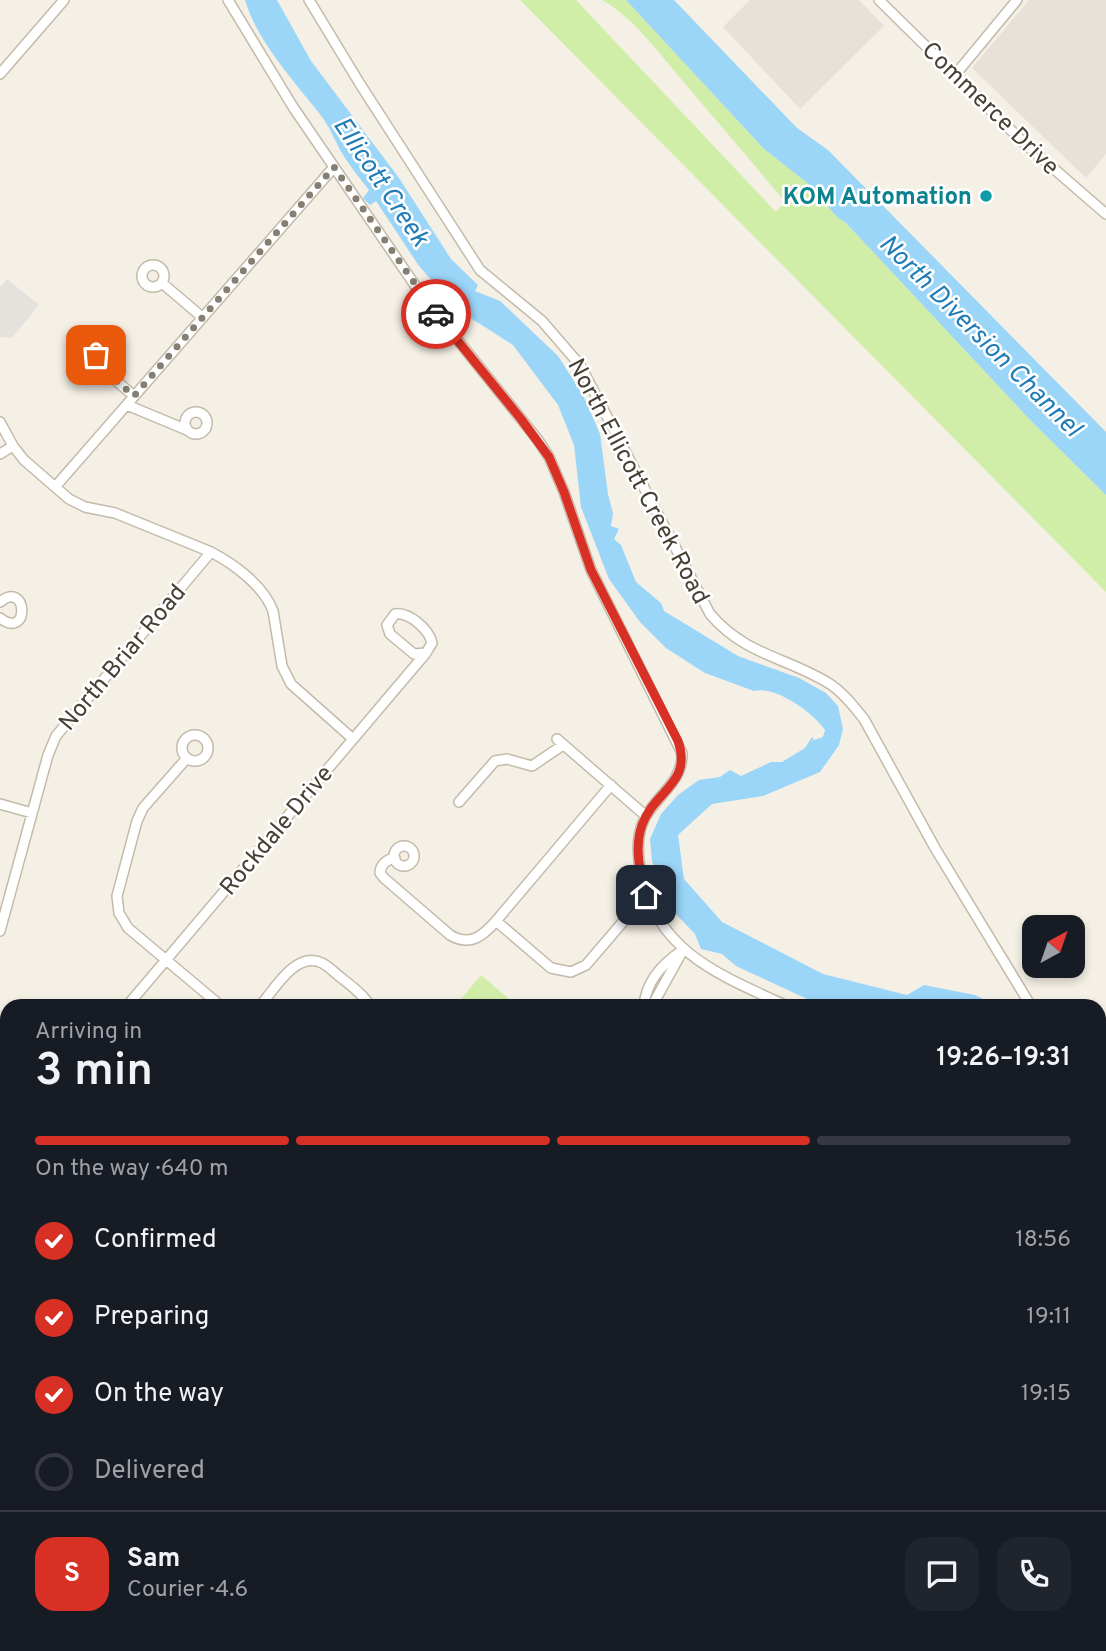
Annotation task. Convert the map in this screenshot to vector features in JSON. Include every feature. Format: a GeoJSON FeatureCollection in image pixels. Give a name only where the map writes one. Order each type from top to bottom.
{"type":"FeatureCollection","features":[{"type":"Feature","properties":{"kind":"street"},"geometry":{"type":"LineString","coordinates":[[0,74],[64,0]]}},
{"type":"Feature","properties":{"kind":"street"},"geometry":{"type":"LineString","coordinates":[[228,0],[252,43],[334,167],[447,328],[538,440],[558,475],[591,570],[682,753],[680,772],[646,816],[640,832],[638,850],[646,895],[663,925],[683,950],[711,971],[772,999]]}},
{"type":"Feature","properties":{"kind":"street","name":"North Ellicott Creek Road"},"geometry":{"type":"LineString","coordinates":[[309,0],[480,270],[549,328],[580,365],[710,614],[740,642],[809,672],[833,686],[850,701],[864,719],[935,848],[1027,999]]}},
{"type":"Feature","properties":{"kind":"street","name":"Commerce Drive"},"geometry":{"type":"LineString","coordinates":[[878,0],[1023,142],[1106,214]]}},
{"type":"Feature","properties":{"kind":"street"},"geometry":{"type":"LineString","coordinates":[[955,75],[1017,0]]}},
{"type":"Feature","properties":{"kind":"street"},"geometry":{"type":"LineString","coordinates":[[55,487],[334,167]]}},
{"type":"Feature","properties":{"kind":"street"},"geometry":{"type":"LineString","coordinates":[[162,283],[202,317]]}},
{"type":"Feature","properties":{"kind":"street"},"geometry":{"type":"LineString","coordinates":[[93,361],[134,396]]}},
{"type":"Feature","properties":{"kind":"street"},"geometry":{"type":"LineString","coordinates":[[127,405],[187,430]]}},
{"type":"Feature","properties":{"kind":"street"},"geometry":{"type":"LineString","coordinates":[[0,422],[24,460],[77,504],[115,513],[211,552],[222,558],[264,594],[273,611],[282,666],[291,684],[353,739]]}},
{"type":"Feature","properties":{"kind":"street"},"geometry":{"type":"LineString","coordinates":[[0,454],[13,446]]}},
{"type":"Feature","properties":{"kind":"street","name":"North Briar Road"},"geometry":{"type":"LineString","coordinates":[[0,931],[48,755],[56,736],[211,552]]}},
{"type":"Feature","properties":{"kind":"street"},"geometry":{"type":"LineString","coordinates":[[0,602],[4,598],[13,597],[23,608],[21,617],[15,623],[1,620]]}},
{"type":"Feature","properties":{"kind":"street"},"geometry":{"type":"LineString","coordinates":[[404,614],[429,635],[432,643],[426,653],[414,654],[390,634],[387,625],[391,617],[404,614]]}},
{"type":"Feature","properties":{"kind":"street","name":"Rockdale Drive"},"geometry":{"type":"LineString","coordinates":[[133,999],[426,653]]}},
{"type":"Feature","properties":{"kind":"street"},"geometry":{"type":"LineString","coordinates":[[459,802],[495,761],[507,759],[531,766],[560,742],[646,816]]}},
{"type":"Feature","properties":{"kind":"street"},"geometry":{"type":"LineString","coordinates":[[187,758],[141,812],[117,896],[123,921],[213,999]]}},
{"type":"Feature","properties":{"kind":"street"},"geometry":{"type":"LineString","coordinates":[[395,858],[390,858],[381,868],[381,875],[450,935],[463,940],[478,939],[611,785]]}},
{"type":"Feature","properties":{"kind":"street"},"geometry":{"type":"LineString","coordinates":[[0,804],[32,813]]}},
{"type":"Feature","properties":{"kind":"street"},"geometry":{"type":"LineString","coordinates":[[496,921],[551,968],[572,972],[586,965],[646,895]]}},
{"type":"Feature","properties":{"kind":"street"},"geometry":{"type":"LineString","coordinates":[[646,999],[657,972],[667,960],[683,950]]}},
{"type":"Feature","properties":{"kind":"street"},"geometry":{"type":"LineString","coordinates":[[656,999],[683,950]]}},
{"type":"Feature","properties":{"kind":"street"},"geometry":{"type":"LineString","coordinates":[[266,999],[294,967],[313,960],[324,964],[365,999]]}},
{"type":"Feature","properties":{"kind":"shaded area"},"geometry":{"type":"Polygon","coordinates":[[[750,0],[859,0],[884,26],[800,109],[723,27],[750,0]]]}},
{"type":"Feature","properties":{"kind":"shaded area"},"geometry":{"type":"Polygon","coordinates":[[[1029,0],[1106,0],[1106,154],[1086,178],[972,68],[1029,0]]]}},
{"type":"Feature","properties":{"kind":"shaded area"},"geometry":{"type":"Polygon","coordinates":[[[7,279],[39,305],[12,338],[0,337],[0,287],[7,279]]]}},
{"type":"Feature","properties":{"kind":"green space"},"geometry":{"type":"Polygon","coordinates":[[[520,0],[576,0],[776,212],[785,202],[645,36],[625,16],[602,0],[626,0],[764,149],[806,182],[1031,421],[1106,495],[1106,592],[520,0]]]}},
{"type":"Feature","properties":{"kind":"green space"},"geometry":{"type":"Polygon","coordinates":[[[481,975],[509,999],[461,999],[481,975]]]}},
{"type":"Feature","properties":{"kind":"water","name":"Ellicott Creek"},"geometry":{"type":"Polygon","coordinates":[[[245,0],[277,0],[311,61],[399,178],[451,259],[478,285],[475,291],[500,301],[558,356],[583,395],[600,434],[613,513],[611,526],[619,529],[614,539],[621,545],[636,582],[661,603],[664,611],[738,656],[799,678],[826,693],[838,706],[843,729],[839,745],[820,772],[763,796],[712,804],[678,835],[684,879],[722,922],[823,974],[907,995],[924,985],[983,999],[807,999],[736,966],[722,954],[701,949],[695,934],[669,907],[652,861],[650,839],[661,814],[678,795],[699,780],[720,777],[730,770],[741,776],[771,762],[782,762],[805,748],[812,737],[814,740],[823,737],[825,730],[803,709],[783,696],[763,690],[754,691],[705,673],[666,648],[640,622],[609,579],[581,507],[574,445],[558,405],[513,345],[458,310],[419,266],[376,201],[370,205],[363,198],[369,190],[343,155],[323,118],[267,45],[245,0]]]}},
{"type":"Feature","properties":{"kind":"water","name":"North Diversion Channel"},"geometry":{"type":"Polygon","coordinates":[[[626,0],[674,0],[797,128],[828,150],[1106,432],[1106,495],[1031,421],[806,182],[764,149],[626,0]]]}},
{"type":"Feature","properties":{"kind":"way so far"},"geometry":{"type":"LineString","coordinates":[[96,355],[93,361],[134,396],[334,167],[436,314]]}},
{"type":"Feature","properties":{"kind":"place","name":"KOM Automation"},"geometry":{"type":"Point","coordinates":[986,196]}},
{"type":"Feature","properties":{"kind":"route"},"geometry":{"type":"LineString","coordinates":[[436,314],[549,457],[558,475],[591,570],[678,741],[683,763],[680,772],[646,816],[640,832],[639,864],[646,895]]}}]}
